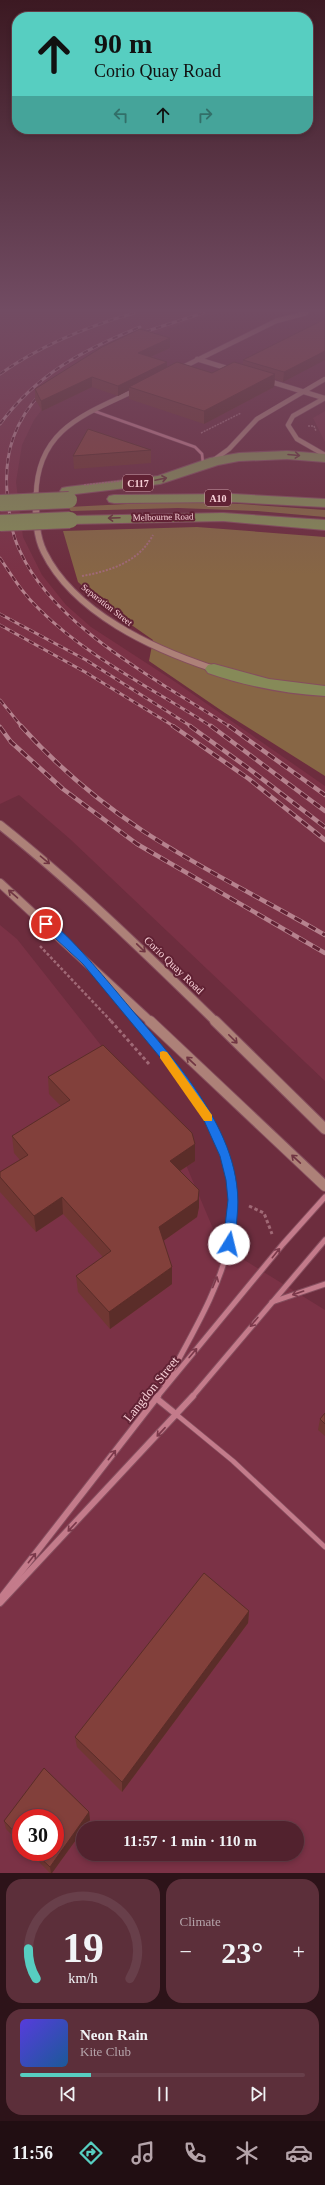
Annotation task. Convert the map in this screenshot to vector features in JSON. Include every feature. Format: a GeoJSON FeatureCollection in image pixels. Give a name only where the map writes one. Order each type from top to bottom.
{"type":"FeatureCollection","features":[{"type":"Feature","properties":{"kind":"highway"},"geometry":{"type":"LineString","coordinates":[[205,464],[231,458],[264,454],[325,458]]}},
{"type":"Feature","properties":{"kind":"highway","name":"C117"},"geometry":{"type":"LineString","coordinates":[[0,498],[68,496],[160,480],[205,464]]}},
{"type":"Feature","properties":{"kind":"highway"},"geometry":{"type":"LineString","coordinates":[[111,499],[218,489],[267,490],[325,494]]}},
{"type":"Feature","properties":{"kind":"highway","name":"Melbourne Road"},"geometry":{"type":"LineString","coordinates":[[0,504],[68,496],[111,499],[256,498],[325,503]]}},
{"type":"Feature","properties":{"kind":"highway"},"geometry":{"type":"LineString","coordinates":[[223,517],[325,533]]}},
{"type":"Feature","properties":{"kind":"highway","name":"Melbourne Road"},"geometry":{"type":"LineString","coordinates":[[0,523],[223,517],[325,525]]}},
{"type":"Feature","properties":{"kind":"highway"},"geometry":{"type":"LineString","coordinates":[[214,669],[268,678],[325,678]]}},
{"type":"Feature","properties":{"kind":"highway"},"geometry":{"type":"LineString","coordinates":[[214,669],[248,681],[269,685],[325,691]]}},
{"type":"Feature","properties":{"kind":"main road","name":"Separation Street"},"geometry":{"type":"LineString","coordinates":[[115,400],[62,430],[53,439],[39,461],[36,480],[36,510],[40,540],[44,552],[54,567],[84,600],[126,631],[170,654],[214,669]]}},
{"type":"Feature","properties":{"kind":"main road","name":"C117"},"geometry":{"type":"LineString","coordinates":[[205,464],[226,452],[257,419],[287,400]]}},
{"type":"Feature","properties":{"kind":"main road"},"geometry":{"type":"LineString","coordinates":[[320,400],[293,416],[288,425],[297,439],[325,454]]}},
{"type":"Feature","properties":{"kind":"main road","name":"Corio Quay Road"},"geometry":{"type":"LineString","coordinates":[[0,825],[73,885],[122,930],[325,1129]]}},
{"type":"Feature","properties":{"kind":"main road"},"geometry":{"type":"LineString","coordinates":[[0,883],[86,961],[325,1186]]}},
{"type":"Feature","properties":{"kind":"street"},"geometry":{"type":"LineString","coordinates":[[94,411],[187,444],[200,451],[205,464]]}},
{"type":"Feature","properties":{"kind":"street"},"geometry":{"type":"LineString","coordinates":[[86,961],[172,1066],[206,1114],[226,1156],[232,1180],[234,1200],[229,1244],[222,1264],[191,1334],[161,1392]]}},
{"type":"Feature","properties":{"kind":"street","name":"Langdon Street"},"geometry":{"type":"LineString","coordinates":[[0,1600],[156,1398],[283,1244],[325,1197]]}},
{"type":"Feature","properties":{"kind":"street"},"geometry":{"type":"LineString","coordinates":[[0,1603],[177,1415],[270,1303],[325,1240]]}},
{"type":"Feature","properties":{"kind":"street"},"geometry":{"type":"LineString","coordinates":[[270,1303],[325,1284]]}},
{"type":"Feature","properties":{"kind":"street"},"geometry":{"type":"LineString","coordinates":[[156,1398],[177,1415]]}},
{"type":"Feature","properties":{"kind":"lane"},"geometry":{"type":"LineString","coordinates":[[177,1415],[233,1461],[325,1547]]}},
{"type":"Feature","properties":{"kind":"path"},"geometry":{"type":"LineString","coordinates":[[38,944],[120,1030],[154,1070]]}},
{"type":"Feature","properties":{"kind":"path"},"geometry":{"type":"LineString","coordinates":[[234,1200],[264,1213],[273,1236],[283,1244]]}},
{"type":"Feature","properties":{"kind":"shaded area"},"geometry":{"type":"Polygon","coordinates":[[[0,400],[49,400],[34,420],[22,445],[16,482],[23,537],[42,575],[66,605],[91,627],[174,681],[325,786],[325,1081],[70,839],[19,795],[0,804],[0,400]]]}},
{"type":"Feature","properties":{"kind":"shaded area"},"geometry":{"type":"Polygon","coordinates":[[[325,411],[325,442],[313,418],[325,411]]]}},
{"type":"Feature","properties":{"kind":"shaded area"},"geometry":{"type":"Polygon","coordinates":[[[166,502],[241,504],[325,510],[325,517],[257,511],[178,508],[71,511],[68,507],[166,502]]]}},
{"type":"Feature","properties":{"kind":"shaded area"},"geometry":{"type":"Polygon","coordinates":[[[197,527],[325,537],[325,776],[225,713],[149,661],[153,640],[110,610],[78,582],[63,531],[197,527]]]}},
{"type":"Feature","properties":{"kind":"shaded area"},"geometry":{"type":"Polygon","coordinates":[[[0,925],[17,939],[175,1139],[220,1245],[325,1310],[325,1873],[0,1873],[0,925]]]}},
{"type":"Feature","properties":{"kind":"building"},"geometry":{"type":"Polygon","coordinates":[[[171,400],[224,400],[204,411],[171,400]]]}},
{"type":"Feature","properties":{"kind":"building"},"geometry":{"type":"Polygon","coordinates":[[[88,429],[151,450],[73,456],[88,429]]]}},
{"type":"Feature","properties":{"kind":"building"},"geometry":{"type":"Polygon","coordinates":[[[103,1045],[192,1133],[195,1144],[170,1161],[199,1190],[198,1200],[159,1227],[172,1267],[109,1312],[76,1276],[111,1251],[62,1197],[34,1216],[0,1177],[0,1172],[28,1155],[12,1136],[70,1100],[48,1077],[103,1045]]]}},
{"type":"Feature","properties":{"kind":"building"},"geometry":{"type":"Polygon","coordinates":[[[325,1413],[325,1424],[320,1419],[325,1413]]]}},
{"type":"Feature","properties":{"kind":"building"},"geometry":{"type":"Polygon","coordinates":[[[204,1573],[249,1611],[122,1782],[75,1737],[204,1573]]]}},
{"type":"Feature","properties":{"kind":"building"},"geometry":{"type":"Polygon","coordinates":[[[44,1768],[89,1812],[83,1821],[76,1821],[76,1830],[64,1847],[64,1809],[13,1809],[44,1768]]]}},
{"type":"Feature","properties":{"kind":"building"},"geometry":{"type":"Polygon","coordinates":[[[12,1810],[12,1829],[4,1821],[12,1810]]]}},
{"type":"Feature","properties":{"kind":"building"},"geometry":{"type":"Polygon","coordinates":[[[44,1861],[54,1861],[50,1867],[44,1861]]]}},
{"type":"Feature","properties":{"kind":"railway"},"geometry":{"type":"LineString","coordinates":[[0,424],[20,400]]}},
{"type":"Feature","properties":{"kind":"railway"},"geometry":{"type":"LineString","coordinates":[[34,400],[25,413],[13,437],[7,463],[7,492],[14,537],[36,579],[58,605],[83,629],[143,672],[230,727]]}},
{"type":"Feature","properties":{"kind":"railway"},"geometry":{"type":"LineString","coordinates":[[0,558],[28,597],[58,627],[100,658],[212,727]]}},
{"type":"Feature","properties":{"kind":"railway"},"geometry":{"type":"LineString","coordinates":[[0,614],[86,660],[192,727]]}},
{"type":"Feature","properties":{"kind":"railway"},"geometry":{"type":"LineString","coordinates":[[0,625],[85,672],[175,727]]}},
{"type":"Feature","properties":{"kind":"railway"},"geometry":{"type":"LineString","coordinates":[[0,700],[22,727]]}},
{"type":"Feature","properties":{"kind":"railway"},"geometry":{"type":"LineString","coordinates":[[21,726],[64,769],[126,820],[187,858],[325,935]]}},
{"type":"Feature","properties":{"kind":"railway"},"geometry":{"type":"LineString","coordinates":[[173,726],[249,779],[325,840]]}},
{"type":"Feature","properties":{"kind":"railway"},"geometry":{"type":"LineString","coordinates":[[190,726],[325,827]]}},
{"type":"Feature","properties":{"kind":"railway"},"geometry":{"type":"LineString","coordinates":[[211,726],[325,811]]}},
{"type":"Feature","properties":{"kind":"railway"},"geometry":{"type":"LineString","coordinates":[[229,726],[325,795]]}},
{"type":"Feature","properties":{"kind":"railway"},"geometry":{"type":"LineString","coordinates":[[0,727],[11,742],[63,789],[137,844],[325,953]]}},
{"type":"Feature","properties":{"kind":"slow traffic"},"geometry":{"type":"LineString","coordinates":[[163,1055],[191,1092],[208,1118]]}},
{"type":"Feature","properties":{"kind":"route"},"geometry":{"type":"LineString","coordinates":[[46,924],[86,961],[172,1066],[206,1114],[226,1156],[232,1180],[234,1200],[229,1244]]}}]}
